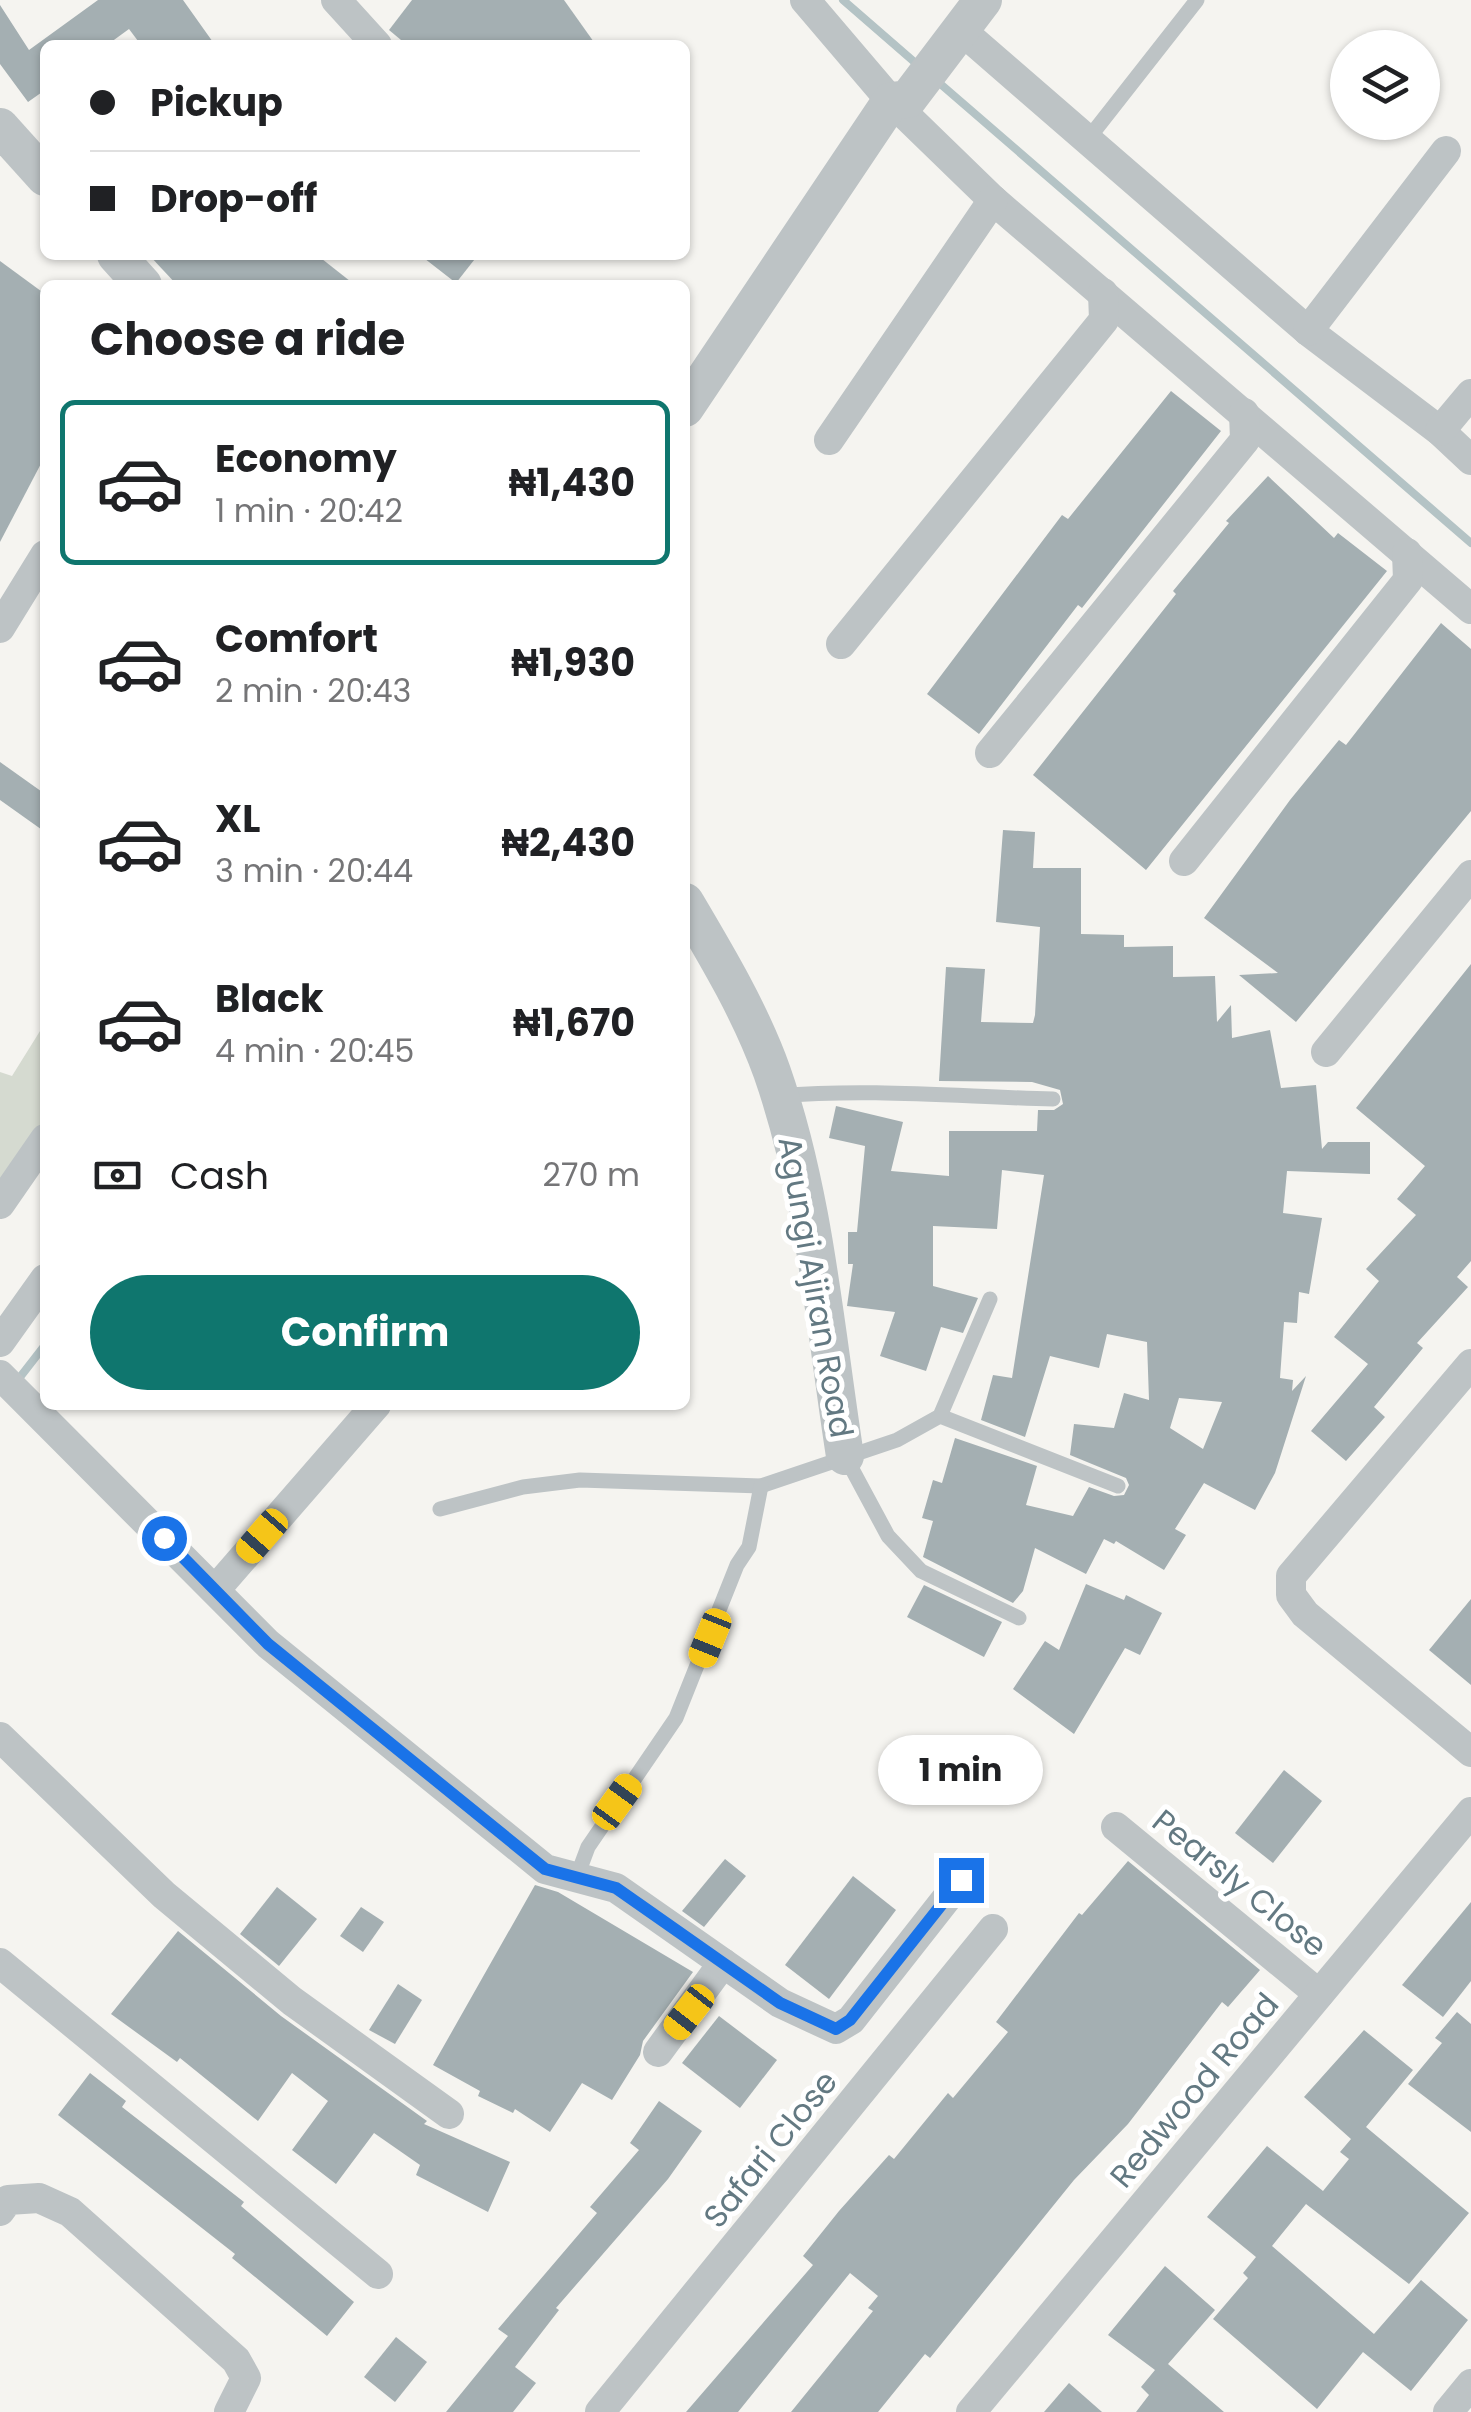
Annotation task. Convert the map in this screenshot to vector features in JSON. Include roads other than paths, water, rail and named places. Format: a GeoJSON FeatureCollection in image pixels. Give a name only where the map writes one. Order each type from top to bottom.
{"type":"FeatureCollection","features":[{"type":"Feature","properties":{"kind":"street"},"geometry":{"type":"LineString","coordinates":[[336,0],[372,40]]}},
{"type":"Feature","properties":{"kind":"street"},"geometry":{"type":"LineString","coordinates":[[805,0],[993,200],[1471,609]]}},
{"type":"Feature","properties":{"kind":"street"},"geometry":{"type":"LineString","coordinates":[[690,401],[900,100],[967,23],[1088,139],[1308,332],[1440,431],[1471,460]]}},
{"type":"Feature","properties":{"kind":"street"},"geometry":{"type":"LineString","coordinates":[[0,127],[40,171]]}},
{"type":"Feature","properties":{"kind":"street"},"geometry":{"type":"LineString","coordinates":[[1308,332],[1446,151]]}},
{"type":"Feature","properties":{"kind":"street"},"geometry":{"type":"LineString","coordinates":[[829,440],[993,200]]}},
{"type":"Feature","properties":{"kind":"street"},"geometry":{"type":"LineString","coordinates":[[120,260],[138,280]]}},
{"type":"Feature","properties":{"kind":"street"},"geometry":{"type":"LineString","coordinates":[[841,644],[1104,320],[1103,293]]}},
{"type":"Feature","properties":{"kind":"street"},"geometry":{"type":"LineString","coordinates":[[1440,431],[1471,394]]}},
{"type":"Feature","properties":{"kind":"street"},"geometry":{"type":"LineString","coordinates":[[990,753],[1245,440],[1244,413]]}},
{"type":"Feature","properties":{"kind":"street"},"geometry":{"type":"LineString","coordinates":[[1184,861],[1408,580],[1406,553]]}},
{"type":"Feature","properties":{"kind":"street"},"geometry":{"type":"LineString","coordinates":[[0,628],[40,563]]}},
{"type":"Feature","properties":{"kind":"street"},"geometry":{"type":"LineString","coordinates":[[1326,1052],[1471,875]]}},
{"type":"Feature","properties":{"kind":"street","name":"Agungi Ajiran Road"},"geometry":{"type":"LineString","coordinates":[[690,910],[726,971],[779,1096],[800,1164],[845,1456]]}},
{"type":"Feature","properties":{"kind":"street"},"geometry":{"type":"LineString","coordinates":[[0,1204],[40,1146]]}},
{"type":"Feature","properties":{"kind":"street"},"geometry":{"type":"LineString","coordinates":[[0,1342],[40,1286]]}},
{"type":"Feature","properties":{"kind":"street"},"geometry":{"type":"LineString","coordinates":[[1471,1364],[1291,1576],[1291,1595],[1305,1614],[1471,1752]]}},
{"type":"Feature","properties":{"kind":"street"},"geometry":{"type":"LineString","coordinates":[[0,1374],[268,1644],[545,1869],[616,1888],[780,2003],[836,2029],[850,2020],[961,1880]]}},
{"type":"Feature","properties":{"kind":"street"},"geometry":{"type":"LineString","coordinates":[[216,1589],[372,1410]]}},
{"type":"Feature","properties":{"kind":"street"},"geometry":{"type":"LineString","coordinates":[[0,1737],[164,1895],[292,2001],[448,2114]]}},
{"type":"Feature","properties":{"kind":"street","name":"Redwood Road"},"geometry":{"type":"LineString","coordinates":[[971,2412],[1471,1812]]}},
{"type":"Feature","properties":{"kind":"street","name":"Pearsly Close"},"geometry":{"type":"LineString","coordinates":[[1116,1827],[1320,1994]]}},
{"type":"Feature","properties":{"kind":"street","name":"Safari Close"},"geometry":{"type":"LineString","coordinates":[[600,2412],[994,1929]]}},
{"type":"Feature","properties":{"kind":"street"},"geometry":{"type":"LineString","coordinates":[[0,1963],[378,2274]]}},
{"type":"Feature","properties":{"kind":"street"},"geometry":{"type":"LineString","coordinates":[[658,2052],[723,1963]]}},
{"type":"Feature","properties":{"kind":"street"},"geometry":{"type":"LineString","coordinates":[[0,2211],[8,2200],[39,2198],[84,2224],[236,2360],[246,2378],[230,2412]]}},
{"type":"Feature","properties":{"kind":"street"},"geometry":{"type":"LineString","coordinates":[[1448,2412],[1471,2384]]}},
{"type":"Feature","properties":{"kind":"lane"},"geometry":{"type":"LineString","coordinates":[[1088,139],[1197,0]]}},
{"type":"Feature","properties":{"kind":"lane"},"geometry":{"type":"LineString","coordinates":[[779,1096],[844,1090],[887,1096],[1053,1098]]}},
{"type":"Feature","properties":{"kind":"lane"},"geometry":{"type":"LineString","coordinates":[[440,1509],[523,1487],[580,1480],[761,1486],[897,1440],[940,1416],[990,1299]]}},
{"type":"Feature","properties":{"kind":"lane"},"geometry":{"type":"LineString","coordinates":[[940,1416],[1118,1486]]}},
{"type":"Feature","properties":{"kind":"lane"},"geometry":{"type":"LineString","coordinates":[[845,1456],[888,1536],[921,1571],[1018,1618]]}},
{"type":"Feature","properties":{"kind":"lane"},"geometry":{"type":"LineString","coordinates":[[576,1879],[588,1847],[676,1718],[748,1547],[761,1486]]}},
{"type":"Feature","properties":{"kind":"waterway"},"geometry":{"type":"LineString","coordinates":[[843,0],[919,66]]}},
{"type":"Feature","properties":{"kind":"waterway"},"geometry":{"type":"LineString","coordinates":[[937,81],[1471,543]]}},
{"type":"Feature","properties":{"kind":"waterway"},"geometry":{"type":"LineString","coordinates":[[17,1381],[40,1351]]}}]}
